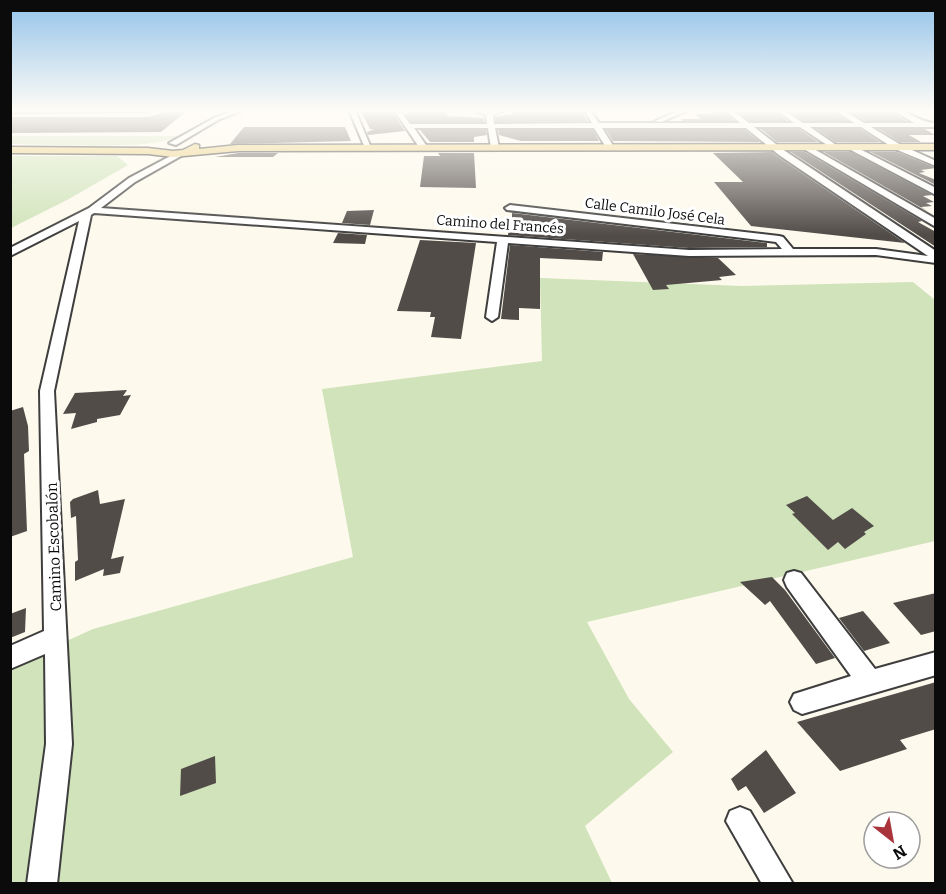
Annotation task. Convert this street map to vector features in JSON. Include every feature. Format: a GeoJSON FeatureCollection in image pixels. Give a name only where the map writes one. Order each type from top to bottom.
{"type":"FeatureCollection","features":[{"type":"Feature","properties":{"kind":"main road"},"geometry":{"type":"LineString","coordinates":[[176,152],[195,152]]}},
{"type":"Feature","properties":{"kind":"main road"},"geometry":{"type":"LineString","coordinates":[[180,153],[184,152]]}},
{"type":"Feature","properties":{"kind":"street"},"geometry":{"type":"LineString","coordinates":[[10,253],[89,211],[155,161],[161,152]]}},
{"type":"Feature","properties":{"kind":"street"},"geometry":{"type":"LineString","coordinates":[[783,152],[912,238],[924,242],[936,258]]}},
{"type":"Feature","properties":{"kind":"street"},"geometry":{"type":"LineString","coordinates":[[815,152],[936,224]]}},
{"type":"Feature","properties":{"kind":"street"},"geometry":{"type":"LineString","coordinates":[[861,152],[936,192]]}},
{"type":"Feature","properties":{"kind":"street"},"geometry":{"type":"LineString","coordinates":[[909,152],[936,164]]}},
{"type":"Feature","properties":{"kind":"street"},"geometry":{"type":"LineString","coordinates":[[132,180],[180,153]]}},
{"type":"Feature","properties":{"kind":"street","name":"Calle Camilo José Cela"},"geometry":{"type":"LineString","coordinates":[[510,208],[779,239],[791,254]]}},
{"type":"Feature","properties":{"kind":"street","name":"Camino del Francés"},"geometry":{"type":"LineString","coordinates":[[89,211],[689,253],[858,252],[936,258]]}},
{"type":"Feature","properties":{"kind":"street","name":"Camino Escobalón"},"geometry":{"type":"LineString","coordinates":[[42,884],[59,744],[47,390],[89,211]]}},
{"type":"Feature","properties":{"kind":"street"},"geometry":{"type":"LineString","coordinates":[[492,317],[503,240]]}},
{"type":"Feature","properties":{"kind":"street","name":"Camino del Francés"},"geometry":{"type":"LineString","coordinates":[[906,255],[925,251],[924,242]]}},
{"type":"Feature","properties":{"kind":"street"},"geometry":{"type":"LineString","coordinates":[[794,580],[870,682]]}},
{"type":"Feature","properties":{"kind":"street"},"geometry":{"type":"LineString","coordinates":[[10,658],[57,637]]}},
{"type":"Feature","properties":{"kind":"street"},"geometry":{"type":"LineString","coordinates":[[802,702],[936,663]]}},
{"type":"Feature","properties":{"kind":"street"},"geometry":{"type":"LineString","coordinates":[[740,821],[779,884]]}},
{"type":"Feature","properties":{"kind":"green space"},"geometry":{"type":"Polygon","coordinates":[[[11,156],[117,156],[128,165],[67,200],[11,228],[11,156]]]}},
{"type":"Feature","properties":{"kind":"green space"},"geometry":{"type":"Polygon","coordinates":[[[540,278],[742,286],[913,282],[935,300],[935,541],[587,622],[629,699],[673,752],[585,826],[612,883],[11,883],[10,667],[93,629],[353,557],[322,389],[542,361],[540,278]]]}},
{"type":"Feature","properties":{"kind":"building"},"geometry":{"type":"Polygon","coordinates":[[[772,152],[905,243],[751,226],[714,182],[743,182],[713,153],[772,152]]]}},
{"type":"Feature","properties":{"kind":"building"},"geometry":{"type":"Polygon","coordinates":[[[791,152],[805,152],[922,221],[918,222],[936,232],[936,247],[791,152]]]}},
{"type":"Feature","properties":{"kind":"building"},"geometry":{"type":"Polygon","coordinates":[[[824,152],[851,152],[932,195],[923,196],[934,202],[926,203],[932,206],[921,207],[929,212],[824,152]]]}},
{"type":"Feature","properties":{"kind":"building"},"geometry":{"type":"Polygon","coordinates":[[[871,152],[897,152],[936,168],[921,170],[925,172],[919,173],[936,180],[936,185],[871,152]]]}},
{"type":"Feature","properties":{"kind":"building"},"geometry":{"type":"Polygon","coordinates":[[[238,153],[278,153],[273,157],[215,157],[238,153]]]}},
{"type":"Feature","properties":{"kind":"building"},"geometry":{"type":"Polygon","coordinates":[[[438,153],[474,153],[476,188],[420,187],[424,156],[440,156],[438,153]]]}},
{"type":"Feature","properties":{"kind":"building"},"geometry":{"type":"Polygon","coordinates":[[[374,210],[370,225],[342,223],[347,211],[374,210]]]}},
{"type":"Feature","properties":{"kind":"building"},"geometry":{"type":"Polygon","coordinates":[[[512,213],[767,243],[767,247],[689,248],[508,235],[509,227],[512,227],[512,213]]]}},
{"type":"Feature","properties":{"kind":"building"},"geometry":{"type":"Polygon","coordinates":[[[338,233],[367,235],[365,244],[333,243],[338,233]]]}},
{"type":"Feature","properties":{"kind":"building"},"geometry":{"type":"Polygon","coordinates":[[[420,240],[476,243],[461,339],[431,337],[435,317],[430,317],[431,312],[397,311],[420,240]]]}},
{"type":"Feature","properties":{"kind":"building"},"geometry":{"type":"Polygon","coordinates":[[[510,245],[603,252],[602,261],[540,258],[540,309],[519,308],[519,320],[501,319],[510,245]]]}},
{"type":"Feature","properties":{"kind":"building"},"geometry":{"type":"Polygon","coordinates":[[[633,254],[718,258],[736,275],[719,277],[722,280],[666,285],[669,289],[653,290],[633,254]]]}},
{"type":"Feature","properties":{"kind":"building"},"geometry":{"type":"Polygon","coordinates":[[[127,390],[123,396],[131,395],[120,415],[97,419],[97,422],[71,429],[76,413],[63,414],[75,393],[127,390]]]}},
{"type":"Feature","properties":{"kind":"building"},"geometry":{"type":"Polygon","coordinates":[[[23,407],[28,426],[29,451],[24,454],[27,531],[10,537],[10,411],[23,407]]]}},
{"type":"Feature","properties":{"kind":"building"},"geometry":{"type":"Polygon","coordinates":[[[98,490],[100,504],[125,499],[111,559],[124,556],[120,573],[103,576],[104,569],[75,581],[75,562],[78,560],[76,516],[71,518],[70,502],[98,490]]]}},
{"type":"Feature","properties":{"kind":"building"},"geometry":{"type":"Polygon","coordinates":[[[807,496],[833,520],[852,508],[874,526],[845,549],[838,542],[828,550],[786,505],[807,496]]]}},
{"type":"Feature","properties":{"kind":"building"},"geometry":{"type":"Polygon","coordinates":[[[772,577],[785,590],[835,658],[816,664],[770,601],[765,605],[740,582],[772,577]]]}},
{"type":"Feature","properties":{"kind":"building"},"geometry":{"type":"Polygon","coordinates":[[[936,593],[936,631],[921,635],[893,603],[936,593]]]}},
{"type":"Feature","properties":{"kind":"building"},"geometry":{"type":"Polygon","coordinates":[[[26,608],[25,632],[10,638],[10,614],[26,608]]]}},
{"type":"Feature","properties":{"kind":"building"},"geometry":{"type":"Polygon","coordinates":[[[863,611],[890,643],[864,651],[839,618],[863,611]]]}},
{"type":"Feature","properties":{"kind":"building"},"geometry":{"type":"Polygon","coordinates":[[[936,682],[936,729],[900,740],[907,749],[840,771],[797,722],[936,682]]]}},
{"type":"Feature","properties":{"kind":"building"},"geometry":{"type":"Polygon","coordinates":[[[766,750],[796,793],[764,813],[746,786],[738,791],[731,779],[766,750]]]}},
{"type":"Feature","properties":{"kind":"building"},"geometry":{"type":"Polygon","coordinates":[[[215,756],[216,783],[180,796],[181,769],[215,756]]]}}]}
